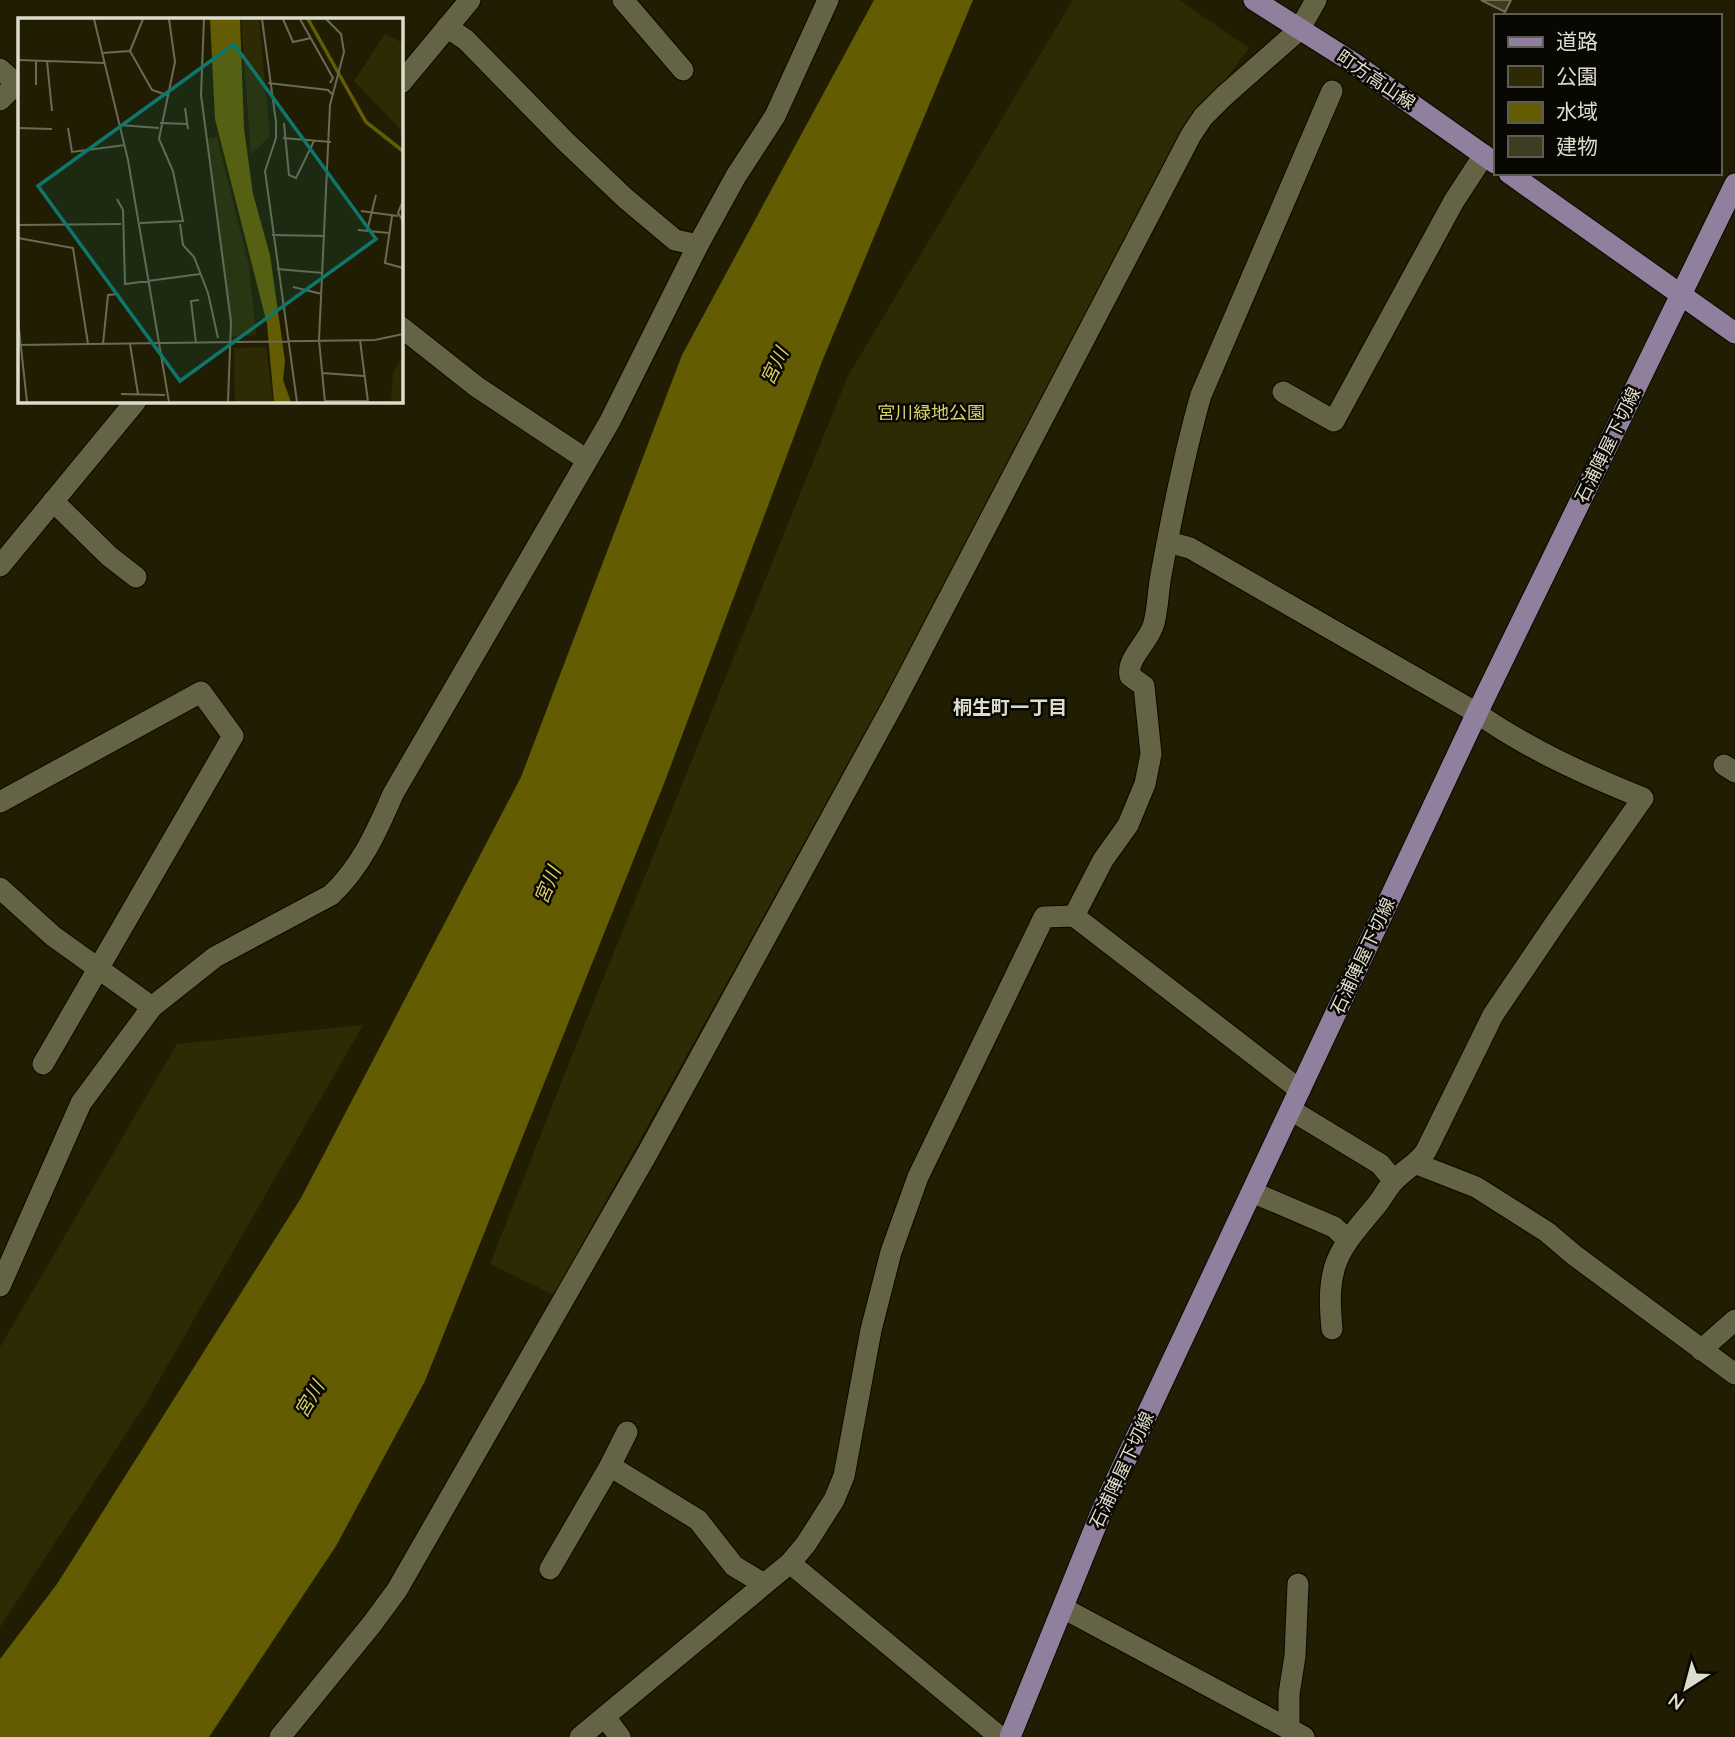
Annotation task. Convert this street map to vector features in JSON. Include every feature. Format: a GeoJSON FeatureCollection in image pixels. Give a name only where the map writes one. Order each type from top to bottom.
{"type":"FeatureCollection","features":[{"type":"Feature","properties":{"kind":"main road","name":"町方高山線"},"geometry":{"type":"LineString","coordinates":[[1262,6],[1352,62],[1490,159]]}},
{"type":"Feature","properties":{"kind":"main road"},"geometry":{"type":"LineString","coordinates":[[1512,175],[1735,333]]}},
{"type":"Feature","properties":{"kind":"main road","name":"石浦陣屋下切線"},"geometry":{"type":"LineString","coordinates":[[1010,1737],[1103,1508],[1477,713],[1735,184]]}},
{"type":"Feature","properties":{"kind":"street"},"geometry":{"type":"LineString","coordinates":[[402,82],[470,0]]}},
{"type":"Feature","properties":{"kind":"street"},"geometry":{"type":"LineString","coordinates":[[0,1286],[81,1103],[152,1007],[215,957],[331,895],[357,866],[393,794],[610,421],[698,245],[736,176],[775,116],[828,0]]}},
{"type":"Feature","properties":{"kind":"street"},"geometry":{"type":"LineString","coordinates":[[280,1737],[397,1590],[633,1178],[894,703],[1191,135],[1203,117],[1223,97],[1299,30],[1316,0]]}},
{"type":"Feature","properties":{"kind":"street"},"geometry":{"type":"LineString","coordinates":[[632,4],[683,70]]}},
{"type":"Feature","properties":{"kind":"street"},"geometry":{"type":"LineString","coordinates":[[447,27],[466,40],[625,198],[675,240],[698,245]]}},
{"type":"Feature","properties":{"kind":"street"},"geometry":{"type":"LineString","coordinates":[[0,69],[18,85],[0,100]]}},
{"type":"Feature","properties":{"kind":"street"},"geometry":{"type":"LineString","coordinates":[[1074,916],[1103,860],[1128,825],[1145,784],[1151,754],[1144,686],[1130,676],[1129,672],[1154,624],[1189,436],[1201,395],[1332,91]]}},
{"type":"Feature","properties":{"kind":"street"},"geometry":{"type":"LineString","coordinates":[[1283,392],[1334,421],[1454,201],[1490,159]]}},
{"type":"Feature","properties":{"kind":"street"},"geometry":{"type":"LineString","coordinates":[[402,328],[477,387],[587,460]]}},
{"type":"Feature","properties":{"kind":"street"},"geometry":{"type":"LineString","coordinates":[[0,566],[135,402]]}},
{"type":"Feature","properties":{"kind":"street"},"geometry":{"type":"LineString","coordinates":[[53,500],[110,556],[136,577]]}},
{"type":"Feature","properties":{"kind":"street"},"geometry":{"type":"LineString","coordinates":[[1168,542],[1189,548],[1477,713],[1504,732],[1562,762],[1643,798],[1493,1015],[1426,1151],[1417,1164],[1394,1181],[1348,1240],[1336,1261],[1331,1280],[1329,1296],[1332,1329]]}},
{"type":"Feature","properties":{"kind":"street"},"geometry":{"type":"LineString","coordinates":[[0,802],[201,692],[233,736],[43,1064]]}},
{"type":"Feature","properties":{"kind":"street"},"geometry":{"type":"LineString","coordinates":[[0,888],[53,936],[152,1007]]}},
{"type":"Feature","properties":{"kind":"street"},"geometry":{"type":"LineString","coordinates":[[580,1737],[790,1563],[806,1544],[834,1500],[844,1476],[871,1329],[884,1278],[918,1177],[1044,917],[1074,916],[1296,1100],[1380,1164],[1394,1181]]}},
{"type":"Feature","properties":{"kind":"street"},"geometry":{"type":"LineString","coordinates":[[1417,1164],[1476,1187],[1547,1232],[1735,1374]]}},
{"type":"Feature","properties":{"kind":"street"},"geometry":{"type":"LineString","coordinates":[[1252,1192],[1334,1227],[1348,1240]]}},
{"type":"Feature","properties":{"kind":"street"},"geometry":{"type":"LineString","coordinates":[[1702,1350],[1735,1320]]}},
{"type":"Feature","properties":{"kind":"street"},"geometry":{"type":"LineString","coordinates":[[550,1569],[627,1432]]}},
{"type":"Feature","properties":{"kind":"street"},"geometry":{"type":"LineString","coordinates":[[610,1466],[698,1520],[734,1566],[764,1584]]}},
{"type":"Feature","properties":{"kind":"street"},"geometry":{"type":"LineString","coordinates":[[790,1563],[1000,1737]]}},
{"type":"Feature","properties":{"kind":"street"},"geometry":{"type":"LineString","coordinates":[[1297,1733],[1289,1694],[1295,1656],[1298,1584]]}},
{"type":"Feature","properties":{"kind":"street"},"geometry":{"type":"LineString","coordinates":[[1063,1608],[1297,1733]]}},
{"type":"Feature","properties":{"kind":"street"},"geometry":{"type":"LineString","coordinates":[[605,1717],[620,1737]]}},
{"type":"Feature","properties":{"kind":"green space","name":"宮川緑地公園"},"geometry":{"type":"Polygon","coordinates":[[[1073,0],[1179,0],[1249,48],[1216,92],[1191,116],[1164,163],[887,693],[554,1295],[490,1264],[569,1063],[848,376],[1073,0]]]}},
{"type":"Feature","properties":{"kind":"green space"},"geometry":{"type":"Polygon","coordinates":[[[363,1025],[146,1403],[0,1627],[0,1347],[177,1044],[363,1025]]]}},
{"type":"Feature","properties":{"kind":"water","name":"宮川"},"geometry":{"type":"Polygon","coordinates":[[[874,0],[973,0],[823,359],[665,781],[425,1381],[336,1546],[209,1737],[0,1737],[0,1659],[57,1584],[301,1198],[521,777],[682,355],[874,0]]]}},
{"type":"Feature","properties":{"kind":"building"},"geometry":{"type":"Polygon","coordinates":[[[1481,0],[1511,0],[1505,12],[1481,0]]]}},
{"type":"Feature","properties":{"kind":"district","name":"桐生町一丁目"},"geometry":{"type":"Point","coordinates":[1010,707]}}]}
